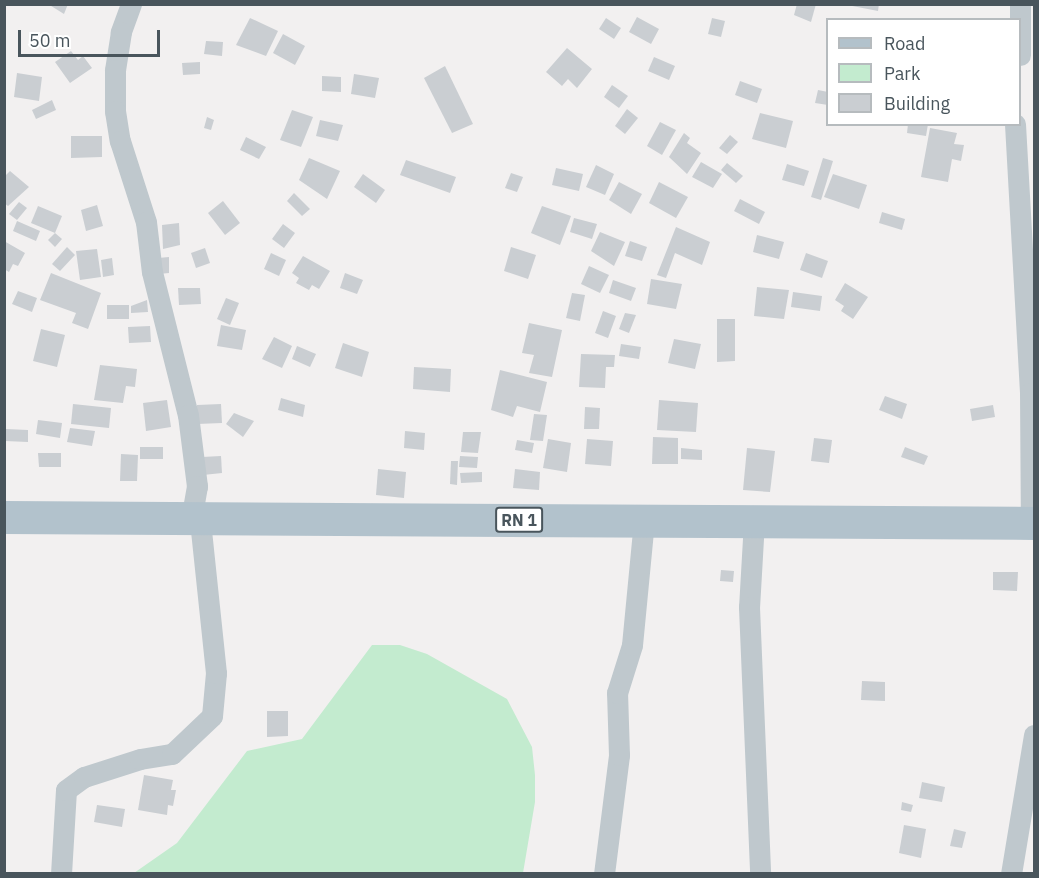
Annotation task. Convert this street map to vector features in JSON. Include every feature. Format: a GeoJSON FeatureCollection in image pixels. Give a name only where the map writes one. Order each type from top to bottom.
{"type":"FeatureCollection","features":[{"type":"Feature","properties":{"kind":"main road","name":"RN 1"},"geometry":{"type":"LineString","coordinates":[[4,517],[195,520],[1033,523]]}},
{"type":"Feature","properties":{"kind":"street"},"geometry":{"type":"LineString","coordinates":[[61,873],[66,790],[84,777],[140,759],[172,754],[212,716],[216,673],[195,520],[197,486],[188,415],[152,272],[146,222],[120,141],[115,111],[115,70],[121,32],[131,4]]}},
{"type":"Feature","properties":{"kind":"street"},"geometry":{"type":"LineString","coordinates":[[1015,126],[1030,393],[1033,523]]}},
{"type":"Feature","properties":{"kind":"street"},"geometry":{"type":"LineString","coordinates":[[604,873],[619,754],[617,693],[632,645],[644,520]]}},
{"type":"Feature","properties":{"kind":"street"},"geometry":{"type":"LineString","coordinates":[[754,521],[749,607],[760,873]]}},
{"type":"Feature","properties":{"kind":"street"},"geometry":{"type":"LineString","coordinates":[[1011,873],[1035,735]]}},
{"type":"Feature","properties":{"kind":"green space"},"geometry":{"type":"Polygon","coordinates":[[[372,645],[400,645],[427,654],[507,699],[532,747],[535,775],[535,802],[523,873],[134,873],[177,843],[247,751],[302,739],[372,645]]]}},
{"type":"Feature","properties":{"kind":"building"},"geometry":{"type":"Polygon","coordinates":[[[48,4],[68,4],[64,14],[48,4]]]}},
{"type":"Feature","properties":{"kind":"building"},"geometry":{"type":"Polygon","coordinates":[[[797,4],[816,4],[811,22],[794,15],[797,4]]]}},
{"type":"Feature","properties":{"kind":"building"},"geometry":{"type":"Polygon","coordinates":[[[842,4],[879,4],[878,11],[842,4]]]}},
{"type":"Feature","properties":{"kind":"building"},"geometry":{"type":"Polygon","coordinates":[[[637,17],[659,29],[651,44],[629,32],[637,17]]]}},
{"type":"Feature","properties":{"kind":"building"},"geometry":{"type":"Polygon","coordinates":[[[250,18],[278,31],[266,56],[236,45],[250,18]]]}},
{"type":"Feature","properties":{"kind":"building"},"geometry":{"type":"Polygon","coordinates":[[[606,18],[621,28],[614,39],[599,29],[606,18]]]}},
{"type":"Feature","properties":{"kind":"building"},"geometry":{"type":"Polygon","coordinates":[[[712,18],[725,21],[721,37],[708,34],[712,18]]]}},
{"type":"Feature","properties":{"kind":"building"},"geometry":{"type":"Polygon","coordinates":[[[283,34],[305,46],[295,65],[273,53],[283,34]]]}},
{"type":"Feature","properties":{"kind":"building"},"geometry":{"type":"Polygon","coordinates":[[[206,41],[223,42],[222,56],[204,54],[206,41]]]}},
{"type":"Feature","properties":{"kind":"building"},"geometry":{"type":"Polygon","coordinates":[[[567,48],[592,69],[577,88],[568,79],[562,86],[546,72],[567,48]]]}},
{"type":"Feature","properties":{"kind":"building"},"geometry":{"type":"Polygon","coordinates":[[[71,51],[78,60],[83,56],[92,68],[70,83],[55,62],[71,51]]]}},
{"type":"Feature","properties":{"kind":"building"},"geometry":{"type":"Polygon","coordinates":[[[654,57],[675,66],[669,80],[648,71],[654,57]]]}},
{"type":"Feature","properties":{"kind":"building"},"geometry":{"type":"Polygon","coordinates":[[[200,62],[200,74],[183,75],[182,63],[200,62]]]}},
{"type":"Feature","properties":{"kind":"building"},"geometry":{"type":"Polygon","coordinates":[[[445,66],[473,124],[452,133],[424,78],[445,66]]]}},
{"type":"Feature","properties":{"kind":"building"},"geometry":{"type":"Polygon","coordinates":[[[17,73],[42,77],[39,101],[14,97],[17,73]]]}},
{"type":"Feature","properties":{"kind":"building"},"geometry":{"type":"Polygon","coordinates":[[[354,74],[379,78],[375,98],[351,94],[354,74]]]}},
{"type":"Feature","properties":{"kind":"building"},"geometry":{"type":"Polygon","coordinates":[[[322,76],[341,77],[341,92],[322,91],[322,76]]]}},
{"type":"Feature","properties":{"kind":"building"},"geometry":{"type":"Polygon","coordinates":[[[740,81],[762,89],[757,103],[735,95],[740,81]]]}},
{"type":"Feature","properties":{"kind":"building"},"geometry":{"type":"Polygon","coordinates":[[[612,85],[628,96],[619,108],[604,97],[612,85]]]}},
{"type":"Feature","properties":{"kind":"building"},"geometry":{"type":"Polygon","coordinates":[[[818,90],[826,92],[826,105],[815,103],[818,90]]]}},
{"type":"Feature","properties":{"kind":"building"},"geometry":{"type":"Polygon","coordinates":[[[52,100],[56,110],[36,119],[32,110],[52,100]]]}},
{"type":"Feature","properties":{"kind":"building"},"geometry":{"type":"Polygon","coordinates":[[[627,109],[638,118],[625,134],[615,126],[627,109]]]}},
{"type":"Feature","properties":{"kind":"building"},"geometry":{"type":"Polygon","coordinates":[[[292,110],[313,117],[301,147],[280,140],[292,110]]]}},
{"type":"Feature","properties":{"kind":"building"},"geometry":{"type":"Polygon","coordinates":[[[760,113],[793,121],[786,148],[752,139],[760,113]]]}},
{"type":"Feature","properties":{"kind":"building"},"geometry":{"type":"Polygon","coordinates":[[[207,117],[214,120],[211,130],[204,128],[207,117]]]}},
{"type":"Feature","properties":{"kind":"building"},"geometry":{"type":"Polygon","coordinates":[[[320,120],[343,125],[338,141],[316,136],[320,120]]]}},
{"type":"Feature","properties":{"kind":"building"},"geometry":{"type":"Polygon","coordinates":[[[660,122],[676,130],[662,155],[647,146],[660,122]]]}},
{"type":"Feature","properties":{"kind":"building"},"geometry":{"type":"Polygon","coordinates":[[[908,126],[928,126],[926,136],[907,133],[908,126]]]}},
{"type":"Feature","properties":{"kind":"building"},"geometry":{"type":"Polygon","coordinates":[[[930,128],[957,133],[954,144],[964,145],[961,161],[952,159],[948,182],[921,177],[930,128]]]}},
{"type":"Feature","properties":{"kind":"building"},"geometry":{"type":"Polygon","coordinates":[[[684,133],[690,138],[687,143],[701,153],[687,174],[669,157],[684,133]]]}},
{"type":"Feature","properties":{"kind":"building"},"geometry":{"type":"Polygon","coordinates":[[[730,135],[738,142],[727,154],[719,148],[730,135]]]}},
{"type":"Feature","properties":{"kind":"building"},"geometry":{"type":"Polygon","coordinates":[[[71,136],[102,136],[102,157],[71,158],[71,136]]]}},
{"type":"Feature","properties":{"kind":"building"},"geometry":{"type":"Polygon","coordinates":[[[246,137],[266,147],[259,159],[240,150],[246,137]]]}},
{"type":"Feature","properties":{"kind":"building"},"geometry":{"type":"Polygon","coordinates":[[[309,158],[340,171],[327,199],[299,180],[309,158]]]}},
{"type":"Feature","properties":{"kind":"building"},"geometry":{"type":"Polygon","coordinates":[[[823,158],[833,161],[821,200],[811,197],[823,158]]]}},
{"type":"Feature","properties":{"kind":"building"},"geometry":{"type":"Polygon","coordinates":[[[406,160],[456,177],[450,193],[400,175],[406,160]]]}},
{"type":"Feature","properties":{"kind":"building"},"geometry":{"type":"Polygon","coordinates":[[[701,162],[722,174],[713,188],[692,177],[701,162]]]}},
{"type":"Feature","properties":{"kind":"building"},"geometry":{"type":"Polygon","coordinates":[[[727,163],[743,176],[736,183],[721,170],[727,163]]]}},
{"type":"Feature","properties":{"kind":"building"},"geometry":{"type":"Polygon","coordinates":[[[787,164],[809,171],[804,186],[782,180],[787,164]]]}},
{"type":"Feature","properties":{"kind":"building"},"geometry":{"type":"Polygon","coordinates":[[[596,165],[614,174],[605,195],[586,187],[596,165]]]}},
{"type":"Feature","properties":{"kind":"building"},"geometry":{"type":"Polygon","coordinates":[[[556,168],[583,174],[579,191],[552,185],[556,168]]]}},
{"type":"Feature","properties":{"kind":"building"},"geometry":{"type":"Polygon","coordinates":[[[10,171],[29,187],[8,206],[4,203],[4,177],[10,171]]]}},
{"type":"Feature","properties":{"kind":"building"},"geometry":{"type":"Polygon","coordinates":[[[511,173],[523,177],[517,192],[505,188],[511,173]]]}},
{"type":"Feature","properties":{"kind":"building"},"geometry":{"type":"Polygon","coordinates":[[[363,174],[385,190],[376,203],[354,187],[363,174]]]}},
{"type":"Feature","properties":{"kind":"building"},"geometry":{"type":"Polygon","coordinates":[[[833,174],[867,185],[859,209],[824,197],[833,174]]]}},
{"type":"Feature","properties":{"kind":"building"},"geometry":{"type":"Polygon","coordinates":[[[619,182],[642,194],[631,214],[609,200],[619,182]]]}},
{"type":"Feature","properties":{"kind":"building"},"geometry":{"type":"Polygon","coordinates":[[[659,182],[688,197],[676,218],[649,203],[659,182]]]}},
{"type":"Feature","properties":{"kind":"building"},"geometry":{"type":"Polygon","coordinates":[[[294,193],[310,209],[302,216],[287,201],[294,193]]]}},
{"type":"Feature","properties":{"kind":"building"},"geometry":{"type":"Polygon","coordinates":[[[740,199],[765,212],[759,224],[734,211],[740,199]]]}},
{"type":"Feature","properties":{"kind":"building"},"geometry":{"type":"Polygon","coordinates":[[[223,201],[240,223],[225,235],[208,213],[223,201]]]}},
{"type":"Feature","properties":{"kind":"building"},"geometry":{"type":"Polygon","coordinates":[[[19,202],[27,208],[17,220],[9,214],[19,202]]]}},
{"type":"Feature","properties":{"kind":"building"},"geometry":{"type":"Polygon","coordinates":[[[97,205],[103,226],[86,231],[81,210],[97,205]]]}},
{"type":"Feature","properties":{"kind":"building"},"geometry":{"type":"Polygon","coordinates":[[[38,206],[62,216],[55,233],[31,223],[38,206]]]}},
{"type":"Feature","properties":{"kind":"building"},"geometry":{"type":"Polygon","coordinates":[[[542,206],[571,216],[560,245],[531,233],[542,206]]]}},
{"type":"Feature","properties":{"kind":"building"},"geometry":{"type":"Polygon","coordinates":[[[882,212],[905,219],[902,230],[879,223],[882,212]]]}},
{"type":"Feature","properties":{"kind":"building"},"geometry":{"type":"Polygon","coordinates":[[[574,218],[597,224],[592,239],[570,232],[574,218]]]}},
{"type":"Feature","properties":{"kind":"building"},"geometry":{"type":"Polygon","coordinates":[[[17,221],[40,231],[36,241],[13,231],[17,221]]]}},
{"type":"Feature","properties":{"kind":"building"},"geometry":{"type":"Polygon","coordinates":[[[179,223],[180,245],[163,249],[162,225],[179,223]]]}},
{"type":"Feature","properties":{"kind":"building"},"geometry":{"type":"Polygon","coordinates":[[[283,224],[295,233],[284,248],[272,239],[283,224]]]}},
{"type":"Feature","properties":{"kind":"building"},"geometry":{"type":"Polygon","coordinates":[[[676,227],[710,242],[702,265],[675,253],[666,278],[657,275],[676,227]]]}},
{"type":"Feature","properties":{"kind":"building"},"geometry":{"type":"Polygon","coordinates":[[[600,232],[625,242],[614,266],[591,251],[600,232]]]}},
{"type":"Feature","properties":{"kind":"building"},"geometry":{"type":"Polygon","coordinates":[[[55,233],[62,239],[55,247],[48,240],[55,233]]]}},
{"type":"Feature","properties":{"kind":"building"},"geometry":{"type":"Polygon","coordinates":[[[757,235],[784,242],[779,259],[753,252],[757,235]]]}},
{"type":"Feature","properties":{"kind":"building"},"geometry":{"type":"Polygon","coordinates":[[[4,241],[25,253],[18,266],[13,264],[9,272],[4,269],[4,241]]]}},
{"type":"Feature","properties":{"kind":"building"},"geometry":{"type":"Polygon","coordinates":[[[630,241],[647,247],[642,261],[625,256],[630,241]]]}},
{"type":"Feature","properties":{"kind":"building"},"geometry":{"type":"Polygon","coordinates":[[[67,247],[75,255],[60,271],[52,264],[67,247]]]}},
{"type":"Feature","properties":{"kind":"building"},"geometry":{"type":"Polygon","coordinates":[[[511,247],[536,255],[528,279],[504,271],[511,247]]]}},
{"type":"Feature","properties":{"kind":"building"},"geometry":{"type":"Polygon","coordinates":[[[205,248],[210,263],[196,268],[191,253],[205,248]]]}},
{"type":"Feature","properties":{"kind":"building"},"geometry":{"type":"Polygon","coordinates":[[[97,249],[101,277],[80,280],[76,251],[97,249]]]}},
{"type":"Feature","properties":{"kind":"building"},"geometry":{"type":"Polygon","coordinates":[[[271,253],[286,260],[279,276],[264,269],[271,253]]]}},
{"type":"Feature","properties":{"kind":"building"},"geometry":{"type":"Polygon","coordinates":[[[806,253],[828,261],[822,278],[800,270],[806,253]]]}},
{"type":"Feature","properties":{"kind":"building"},"geometry":{"type":"Polygon","coordinates":[[[303,256],[330,271],[319,289],[312,285],[309,290],[296,283],[299,278],[292,273],[303,256]]]}},
{"type":"Feature","properties":{"kind":"building"},"geometry":{"type":"Polygon","coordinates":[[[169,257],[169,273],[159,274],[158,258],[169,257]]]}},
{"type":"Feature","properties":{"kind":"building"},"geometry":{"type":"Polygon","coordinates":[[[112,258],[114,275],[103,277],[101,260],[112,258]]]}},
{"type":"Feature","properties":{"kind":"building"},"geometry":{"type":"Polygon","coordinates":[[[589,266],[609,275],[600,293],[581,284],[589,266]]]}},
{"type":"Feature","properties":{"kind":"building"},"geometry":{"type":"Polygon","coordinates":[[[51,273],[101,293],[88,329],[72,323],[76,313],[40,300],[51,273]]]}},
{"type":"Feature","properties":{"kind":"building"},"geometry":{"type":"Polygon","coordinates":[[[345,273],[363,280],[357,294],[340,288],[345,273]]]}},
{"type":"Feature","properties":{"kind":"building"},"geometry":{"type":"Polygon","coordinates":[[[651,279],[682,284],[676,309],[647,304],[651,279]]]}},
{"type":"Feature","properties":{"kind":"building"},"geometry":{"type":"Polygon","coordinates":[[[613,280],[636,288],[631,301],[609,293],[613,280]]]}},
{"type":"Feature","properties":{"kind":"building"},"geometry":{"type":"Polygon","coordinates":[[[845,283],[868,297],[853,319],[841,311],[844,306],[835,300],[845,283]]]}},
{"type":"Feature","properties":{"kind":"building"},"geometry":{"type":"Polygon","coordinates":[[[757,287],[789,290],[784,319],[754,316],[757,287]]]}},
{"type":"Feature","properties":{"kind":"building"},"geometry":{"type":"Polygon","coordinates":[[[178,288],[200,288],[201,304],[179,305],[178,288]]]}},
{"type":"Feature","properties":{"kind":"building"},"geometry":{"type":"Polygon","coordinates":[[[18,291],[37,298],[32,312],[12,304],[18,291]]]}},
{"type":"Feature","properties":{"kind":"building"},"geometry":{"type":"Polygon","coordinates":[[[793,292],[822,296],[820,311],[791,307],[793,292]]]}},
{"type":"Feature","properties":{"kind":"building"},"geometry":{"type":"Polygon","coordinates":[[[572,293],[585,295],[580,321],[566,318],[572,293]]]}},
{"type":"Feature","properties":{"kind":"building"},"geometry":{"type":"Polygon","coordinates":[[[226,298],[239,303],[230,325],[217,319],[226,298]]]}},
{"type":"Feature","properties":{"kind":"building"},"geometry":{"type":"Polygon","coordinates":[[[147,300],[148,312],[131,313],[131,306],[147,300]]]}},
{"type":"Feature","properties":{"kind":"building"},"geometry":{"type":"Polygon","coordinates":[[[107,305],[129,305],[129,319],[107,319],[107,305]]]}},
{"type":"Feature","properties":{"kind":"building"},"geometry":{"type":"Polygon","coordinates":[[[603,311],[616,316],[608,338],[595,333],[603,311]]]}},
{"type":"Feature","properties":{"kind":"building"},"geometry":{"type":"Polygon","coordinates":[[[625,313],[636,315],[629,333],[619,329],[625,313]]]}},
{"type":"Feature","properties":{"kind":"building"},"geometry":{"type":"Polygon","coordinates":[[[717,319],[735,319],[735,361],[717,362],[717,319]]]}},
{"type":"Feature","properties":{"kind":"building"},"geometry":{"type":"Polygon","coordinates":[[[529,323],[562,330],[552,377],[529,373],[534,355],[522,353],[529,323]]]}},
{"type":"Feature","properties":{"kind":"building"},"geometry":{"type":"Polygon","coordinates":[[[221,325],[246,330],[242,350],[217,346],[221,325]]]}},
{"type":"Feature","properties":{"kind":"building"},"geometry":{"type":"Polygon","coordinates":[[[150,326],[151,342],[129,343],[128,327],[150,326]]]}},
{"type":"Feature","properties":{"kind":"building"},"geometry":{"type":"Polygon","coordinates":[[[41,329],[65,335],[57,367],[33,361],[41,329]]]}},
{"type":"Feature","properties":{"kind":"building"},"geometry":{"type":"Polygon","coordinates":[[[274,337],[292,346],[282,368],[262,359],[274,337]]]}},
{"type":"Feature","properties":{"kind":"building"},"geometry":{"type":"Polygon","coordinates":[[[674,339],[701,344],[695,369],[668,363],[674,339]]]}},
{"type":"Feature","properties":{"kind":"building"},"geometry":{"type":"Polygon","coordinates":[[[343,343],[369,352],[362,377],[335,368],[343,343]]]}},
{"type":"Feature","properties":{"kind":"building"},"geometry":{"type":"Polygon","coordinates":[[[621,344],[641,347],[639,359],[619,356],[621,344]]]}},
{"type":"Feature","properties":{"kind":"building"},"geometry":{"type":"Polygon","coordinates":[[[297,346],[316,354],[310,367],[292,359],[297,346]]]}},
{"type":"Feature","properties":{"kind":"building"},"geometry":{"type":"Polygon","coordinates":[[[581,354],[615,355],[614,367],[606,367],[605,388],[579,387],[581,354]]]}},
{"type":"Feature","properties":{"kind":"building"},"geometry":{"type":"Polygon","coordinates":[[[100,365],[137,369],[135,387],[126,386],[123,403],[94,400],[100,365]]]}},
{"type":"Feature","properties":{"kind":"building"},"geometry":{"type":"Polygon","coordinates":[[[414,367],[451,369],[450,392],[413,389],[414,367]]]}},
{"type":"Feature","properties":{"kind":"building"},"geometry":{"type":"Polygon","coordinates":[[[500,370],[547,382],[540,412],[517,406],[513,417],[491,410],[500,370]]]}},
{"type":"Feature","properties":{"kind":"building"},"geometry":{"type":"Polygon","coordinates":[[[885,396],[907,404],[902,419],[879,410],[885,396]]]}},
{"type":"Feature","properties":{"kind":"building"},"geometry":{"type":"Polygon","coordinates":[[[281,398],[305,405],[303,417],[278,410],[281,398]]]}},
{"type":"Feature","properties":{"kind":"building"},"geometry":{"type":"Polygon","coordinates":[[[167,400],[171,427],[146,431],[143,403],[167,400]]]}},
{"type":"Feature","properties":{"kind":"building"},"geometry":{"type":"Polygon","coordinates":[[[659,400],[698,403],[696,432],[657,430],[659,400]]]}},
{"type":"Feature","properties":{"kind":"building"},"geometry":{"type":"Polygon","coordinates":[[[73,404],[111,408],[109,428],[71,424],[73,404]]]}},
{"type":"Feature","properties":{"kind":"building"},"geometry":{"type":"Polygon","coordinates":[[[221,404],[222,423],[197,424],[197,405],[221,404]]]}},
{"type":"Feature","properties":{"kind":"building"},"geometry":{"type":"Polygon","coordinates":[[[993,405],[995,417],[972,421],[970,409],[993,405]]]}},
{"type":"Feature","properties":{"kind":"building"},"geometry":{"type":"Polygon","coordinates":[[[585,407],[600,408],[599,429],[584,429],[585,407]]]}},
{"type":"Feature","properties":{"kind":"building"},"geometry":{"type":"Polygon","coordinates":[[[234,413],[254,421],[243,437],[226,424],[234,413]]]}},
{"type":"Feature","properties":{"kind":"building"},"geometry":{"type":"Polygon","coordinates":[[[534,414],[547,415],[543,441],[530,440],[534,414]]]}},
{"type":"Feature","properties":{"kind":"building"},"geometry":{"type":"Polygon","coordinates":[[[38,420],[62,423],[60,438],[36,434],[38,420]]]}},
{"type":"Feature","properties":{"kind":"building"},"geometry":{"type":"Polygon","coordinates":[[[70,428],[95,431],[92,446],[67,442],[70,428]]]}},
{"type":"Feature","properties":{"kind":"building"},"geometry":{"type":"Polygon","coordinates":[[[6,429],[28,430],[28,442],[5,441],[6,429]]]}},
{"type":"Feature","properties":{"kind":"building"},"geometry":{"type":"Polygon","coordinates":[[[405,431],[425,433],[424,450],[404,448],[405,431]]]}},
{"type":"Feature","properties":{"kind":"building"},"geometry":{"type":"Polygon","coordinates":[[[463,432],[481,432],[478,453],[461,452],[463,432]]]}},
{"type":"Feature","properties":{"kind":"building"},"geometry":{"type":"Polygon","coordinates":[[[653,437],[678,438],[678,464],[652,464],[653,437]]]}},
{"type":"Feature","properties":{"kind":"building"},"geometry":{"type":"Polygon","coordinates":[[[814,438],[832,440],[829,463],[811,461],[814,438]]]}},
{"type":"Feature","properties":{"kind":"building"},"geometry":{"type":"Polygon","coordinates":[[[548,439],[571,443],[567,472],[543,468],[548,439]]]}},
{"type":"Feature","properties":{"kind":"building"},"geometry":{"type":"Polygon","coordinates":[[[587,439],[613,441],[611,466],[585,464],[587,439]]]}},
{"type":"Feature","properties":{"kind":"building"},"geometry":{"type":"Polygon","coordinates":[[[517,440],[534,443],[532,453],[515,450],[517,440]]]}},
{"type":"Feature","properties":{"kind":"building"},"geometry":{"type":"Polygon","coordinates":[[[140,447],[163,447],[163,459],[140,459],[140,447]]]}},
{"type":"Feature","properties":{"kind":"building"},"geometry":{"type":"Polygon","coordinates":[[[905,447],[928,456],[924,465],[901,457],[905,447]]]}},
{"type":"Feature","properties":{"kind":"building"},"geometry":{"type":"Polygon","coordinates":[[[681,448],[702,450],[702,460],[681,459],[681,448]]]}},
{"type":"Feature","properties":{"kind":"building"},"geometry":{"type":"Polygon","coordinates":[[[747,448],[775,451],[770,492],[743,490],[747,448]]]}},
{"type":"Feature","properties":{"kind":"building"},"geometry":{"type":"Polygon","coordinates":[[[38,453],[61,453],[61,467],[39,467],[38,453]]]}},
{"type":"Feature","properties":{"kind":"building"},"geometry":{"type":"Polygon","coordinates":[[[121,454],[138,455],[137,481],[120,481],[121,454]]]}},
{"type":"Feature","properties":{"kind":"building"},"geometry":{"type":"Polygon","coordinates":[[[221,456],[222,473],[203,475],[202,457],[221,456]]]}},
{"type":"Feature","properties":{"kind":"building"},"geometry":{"type":"Polygon","coordinates":[[[460,456],[478,457],[477,468],[459,467],[460,456]]]}},
{"type":"Feature","properties":{"kind":"building"},"geometry":{"type":"Polygon","coordinates":[[[451,461],[458,461],[457,485],[450,484],[451,461]]]}},
{"type":"Feature","properties":{"kind":"building"},"geometry":{"type":"Polygon","coordinates":[[[378,469],[406,472],[404,498],[376,495],[378,469]]]}},
{"type":"Feature","properties":{"kind":"building"},"geometry":{"type":"Polygon","coordinates":[[[515,469],[540,472],[539,490],[513,488],[515,469]]]}},
{"type":"Feature","properties":{"kind":"building"},"geometry":{"type":"Polygon","coordinates":[[[482,472],[482,482],[461,483],[460,473],[482,472]]]}},
{"type":"Feature","properties":{"kind":"building"},"geometry":{"type":"Polygon","coordinates":[[[721,570],[734,571],[733,582],[720,581],[721,570]]]}},
{"type":"Feature","properties":{"kind":"building"},"geometry":{"type":"Polygon","coordinates":[[[993,572],[1018,572],[1017,591],[993,590],[993,572]]]}},
{"type":"Feature","properties":{"kind":"building"},"geometry":{"type":"Polygon","coordinates":[[[862,681],[885,682],[885,701],[861,700],[862,681]]]}},
{"type":"Feature","properties":{"kind":"building"},"geometry":{"type":"Polygon","coordinates":[[[267,711],[288,711],[288,736],[267,737],[267,711]]]}},
{"type":"Feature","properties":{"kind":"building"},"geometry":{"type":"Polygon","coordinates":[[[144,775],[173,780],[171,790],[176,790],[173,806],[168,805],[167,815],[138,810],[144,775]]]}},
{"type":"Feature","properties":{"kind":"building"},"geometry":{"type":"Polygon","coordinates":[[[922,782],[945,787],[942,802],[919,798],[922,782]]]}},
{"type":"Feature","properties":{"kind":"building"},"geometry":{"type":"Polygon","coordinates":[[[902,802],[913,805],[911,812],[901,810],[902,802]]]}},
{"type":"Feature","properties":{"kind":"building"},"geometry":{"type":"Polygon","coordinates":[[[97,805],[125,809],[122,827],[94,822],[97,805]]]}},
{"type":"Feature","properties":{"kind":"building"},"geometry":{"type":"Polygon","coordinates":[[[904,825],[926,829],[921,858],[899,853],[904,825]]]}},
{"type":"Feature","properties":{"kind":"building"},"geometry":{"type":"Polygon","coordinates":[[[954,829],[966,832],[962,848],[950,846],[954,829]]]}}]}
